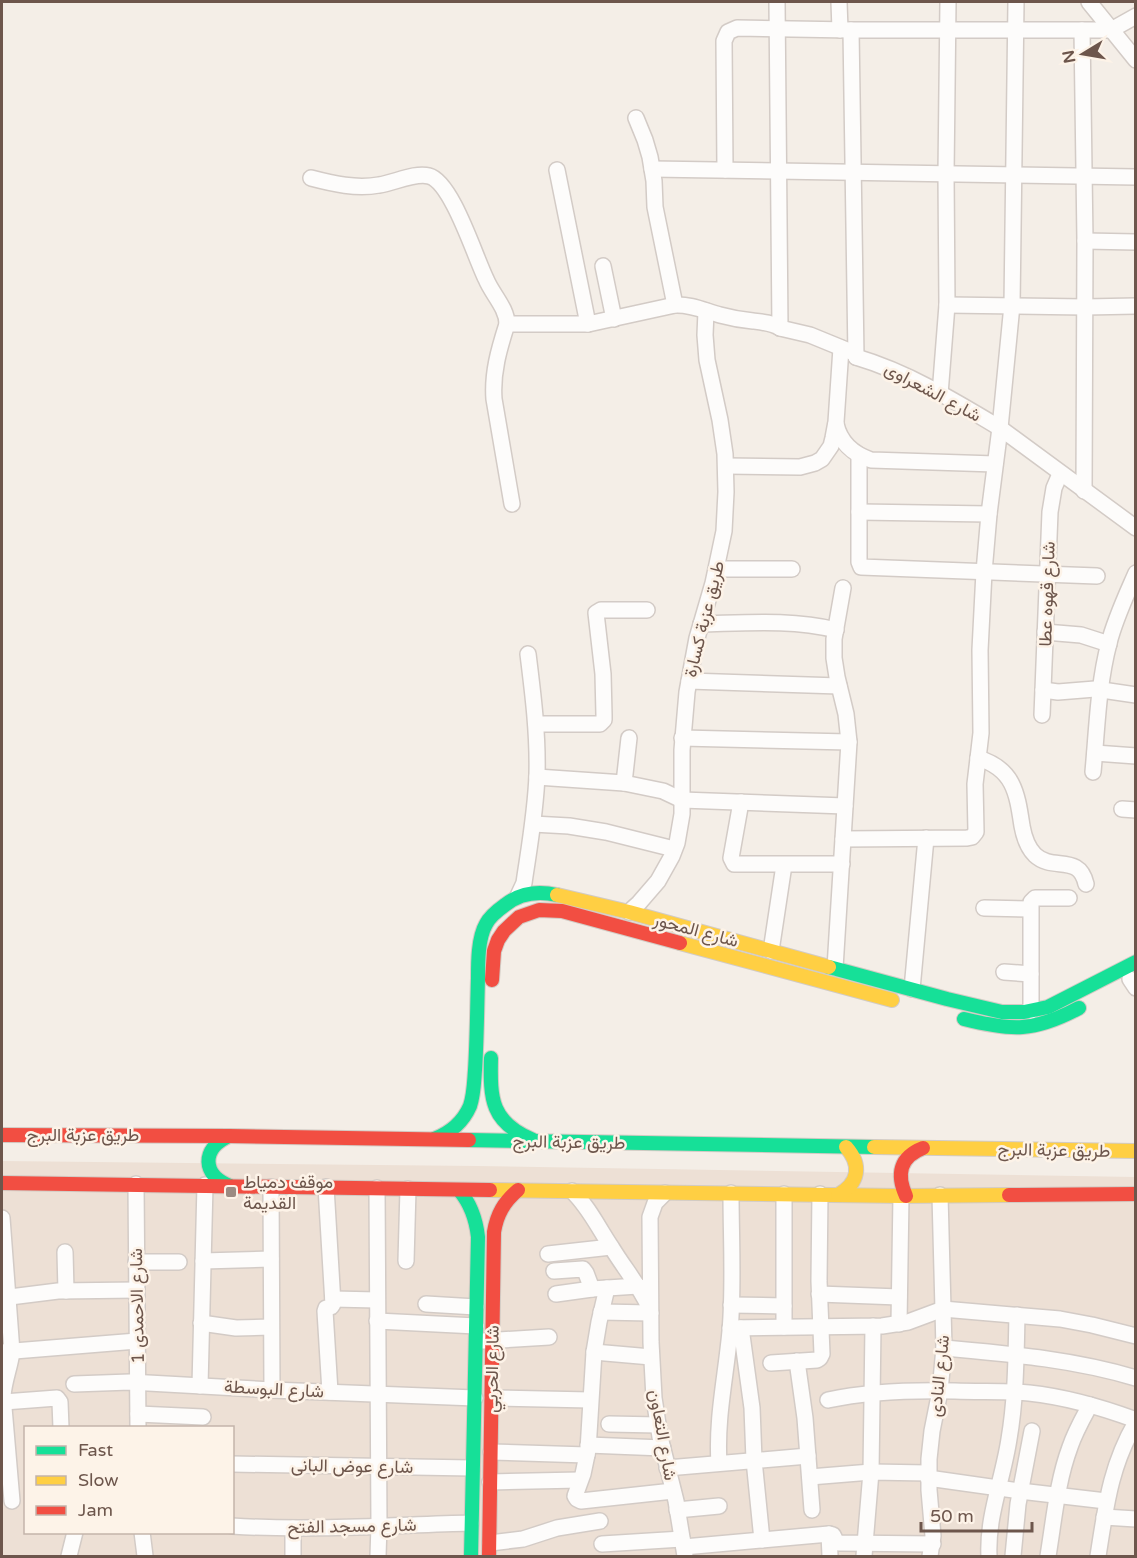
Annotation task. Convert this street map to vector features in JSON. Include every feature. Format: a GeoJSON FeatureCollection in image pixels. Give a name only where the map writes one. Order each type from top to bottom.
{"type":"FeatureCollection","features":[{"type":"Feature","properties":{"kind":"street"},"geometry":{"type":"LineString","coordinates":[[777,2],[780,328]]}},
{"type":"Feature","properties":{"kind":"street"},"geometry":{"type":"LineString","coordinates":[[839,2],[845,30],[853,173],[856,357]]}},
{"type":"Feature","properties":{"kind":"street"},"geometry":{"type":"LineString","coordinates":[[940,394],[948,305],[946,174],[948,2]]}},
{"type":"Feature","properties":{"kind":"street"},"geometry":{"type":"LineString","coordinates":[[843,839],[970,838],[975,834],[975,784],[981,733],[984,572],[1012,305],[1016,2]]}},
{"type":"Feature","properties":{"kind":"street"},"geometry":{"type":"LineString","coordinates":[[1089,2],[1134,56]]}},
{"type":"Feature","properties":{"kind":"street"},"geometry":{"type":"LineString","coordinates":[[725,170],[724,41],[728,32],[737,28],[1111,30],[1136,16]]}},
{"type":"Feature","properties":{"kind":"street"},"geometry":{"type":"LineString","coordinates":[[1082,30],[1085,241],[1084,491]]}},
{"type":"Feature","properties":{"kind":"street"},"geometry":{"type":"LineString","coordinates":[[507,324],[588,324],[675,305],[655,207],[652,169],[645,140],[636,118]]}},
{"type":"Feature","properties":{"kind":"street"},"geometry":{"type":"LineString","coordinates":[[652,169],[1136,177]]}},
{"type":"Feature","properties":{"kind":"street"},"geometry":{"type":"LineString","coordinates":[[557,170],[588,324]]}},
{"type":"Feature","properties":{"kind":"street"},"geometry":{"type":"LineString","coordinates":[[311,178],[332,184],[364,187],[425,175],[439,182],[463,223],[487,283],[505,313],[507,324],[495,366],[493,382],[512,504]]}},
{"type":"Feature","properties":{"kind":"street"},"geometry":{"type":"LineString","coordinates":[[1085,241],[1136,242]]}},
{"type":"Feature","properties":{"kind":"street"},"geometry":{"type":"LineString","coordinates":[[603,266],[614,319]]}},
{"type":"Feature","properties":{"kind":"street","name":"شارع الشعراوى"},"geometry":{"type":"LineString","coordinates":[[675,305],[691,306],[810,335],[854,353],[856,357],[879,364],[940,394],[1000,429],[1136,528]]}},
{"type":"Feature","properties":{"kind":"street"},"geometry":{"type":"LineString","coordinates":[[948,305],[1136,306]]}},
{"type":"Feature","properties":{"kind":"street","name":"طريق عزبة كسارة"},"geometry":{"type":"LineString","coordinates":[[628,912],[639,903],[666,869],[680,829],[682,738],[688,681],[717,569],[725,518],[726,466],[720,420],[707,360],[706,311]]}},
{"type":"Feature","properties":{"kind":"street"},"geometry":{"type":"LineString","coordinates":[[726,466],[800,467],[822,459],[831,446],[836,422],[841,348]]}},
{"type":"Feature","properties":{"kind":"street"},"geometry":{"type":"LineString","coordinates":[[836,422],[842,439],[859,455],[878,460],[994,464]]}},
{"type":"Feature","properties":{"kind":"street"},"geometry":{"type":"LineString","coordinates":[[859,455],[859,563],[861,567],[1097,576]]}},
{"type":"Feature","properties":{"kind":"street","name":"شارع قهوه عطا"},"geometry":{"type":"LineString","coordinates":[[1042,716],[1051,504],[1060,474]]}},
{"type":"Feature","properties":{"kind":"street"},"geometry":{"type":"LineString","coordinates":[[859,512],[989,514]]}},
{"type":"Feature","properties":{"kind":"street"},"geometry":{"type":"LineString","coordinates":[[717,569],[792,569]]}},
{"type":"Feature","properties":{"kind":"street"},"geometry":{"type":"LineString","coordinates":[[1093,772],[1101,690],[1109,644],[1119,611],[1136,573]]}},
{"type":"Feature","properties":{"kind":"street"},"geometry":{"type":"LineString","coordinates":[[835,969],[849,742],[846,714],[834,658],[843,588]]}},
{"type":"Feature","properties":{"kind":"street"},"geometry":{"type":"LineString","coordinates":[[536,724],[600,724],[604,720],[603,674],[596,614],[601,610],[647,610]]}},
{"type":"Feature","properties":{"kind":"street"},"geometry":{"type":"LineString","coordinates":[[701,624],[784,623],[836,630]]}},
{"type":"Feature","properties":{"kind":"street"},"geometry":{"type":"LineString","coordinates":[[1045,632],[1081,635],[1109,644]]}},
{"type":"Feature","properties":{"kind":"street"},"geometry":{"type":"LineString","coordinates":[[518,897],[524,883],[537,777],[536,724],[528,654]]}},
{"type":"Feature","properties":{"kind":"street"},"geometry":{"type":"LineString","coordinates":[[688,681],[839,686]]}},
{"type":"Feature","properties":{"kind":"street"},"geometry":{"type":"LineString","coordinates":[[1043,690],[1058,692],[1084,689],[1136,695]]}},
{"type":"Feature","properties":{"kind":"street"},"geometry":{"type":"LineString","coordinates":[[624,783],[629,738]]}},
{"type":"Feature","properties":{"kind":"street"},"geometry":{"type":"LineString","coordinates":[[682,738],[849,742]]}},
{"type":"Feature","properties":{"kind":"street"},"geometry":{"type":"LineString","coordinates":[[1095,753],[1136,756]]}},
{"type":"Feature","properties":{"kind":"street"},"geometry":{"type":"LineString","coordinates":[[978,758],[995,765],[1012,782],[1017,794],[1024,836],[1032,852],[1052,864],[1075,866],[1083,874],[1086,884]]}},
{"type":"Feature","properties":{"kind":"street"},"geometry":{"type":"LineString","coordinates":[[537,777],[624,783],[663,791],[682,800],[845,806]]}},
{"type":"Feature","properties":{"kind":"street"},"geometry":{"type":"LineString","coordinates":[[741,802],[732,862],[739,865],[842,864]]}},
{"type":"Feature","properties":{"kind":"street"},"geometry":{"type":"LineString","coordinates":[[532,824],[569,826],[606,832],[674,849]]}},
{"type":"Feature","properties":{"kind":"street"},"geometry":{"type":"LineString","coordinates":[[912,989],[926,838]]}},
{"type":"Feature","properties":{"kind":"street"},"geometry":{"type":"LineString","coordinates":[[771,951],[784,865]]}},
{"type":"Feature","properties":{"kind":"street","name":"شارع المحور"},"geometry":{"type":"LineString","coordinates":[[432,1140],[444,1135],[459,1124],[469,1108],[474,1090],[477,1043],[478,948],[491,917],[504,905],[518,897],[534,893],[549,893],[1002,1012],[1031,1011],[1059,1002],[1136,962]]}},
{"type":"Feature","properties":{"kind":"street"},"geometry":{"type":"LineString","coordinates":[[1031,1011],[1031,902],[1034,899],[1069,898]]}},
{"type":"Feature","properties":{"kind":"street"},"geometry":{"type":"LineString","coordinates":[[984,908],[1030,909]]}},
{"type":"Feature","properties":{"kind":"street","name":"شارع المحور"},"geometry":{"type":"LineString","coordinates":[[492,990],[493,958],[500,936],[516,919],[530,912],[546,909],[573,914],[908,1005]]}},
{"type":"Feature","properties":{"kind":"street"},"geometry":{"type":"LineString","coordinates":[[1004,972],[1031,974]]}},
{"type":"Feature","properties":{"kind":"street"},"geometry":{"type":"LineString","coordinates":[[1110,990],[1134,981]]}},
{"type":"Feature","properties":{"kind":"street"},"geometry":{"type":"LineString","coordinates":[[947,999],[948,1015],[998,1028],[1023,1029],[1054,1021],[1089,1002]]}},
{"type":"Feature","properties":{"kind":"street"},"geometry":{"type":"LineString","coordinates":[[491,1049],[490,1091],[495,1107],[504,1122],[517,1133],[537,1141]]}},
{"type":"Feature","properties":{"kind":"street"},"geometry":{"type":"LineString","coordinates":[[474,1090],[490,1091]]}},
{"type":"Feature","properties":{"kind":"street","name":"طريق عزبة البرج"},"geometry":{"type":"LineString","coordinates":[[2,1135],[229,1136],[1136,1151]]}},
{"type":"Feature","properties":{"kind":"street"},"geometry":{"type":"LineString","coordinates":[[229,1136],[215,1143],[208,1161],[209,1169],[216,1179],[230,1186]]}},
{"type":"Feature","properties":{"kind":"street"},"geometry":{"type":"LineString","coordinates":[[838,1195],[849,1188],[857,1173],[854,1157],[846,1147]]}},
{"type":"Feature","properties":{"kind":"street"},"geometry":{"type":"LineString","coordinates":[[899,1323],[903,1196],[899,1175],[905,1159],[923,1148]]}},
{"type":"Feature","properties":{"kind":"street"},"geometry":{"type":"LineString","coordinates":[[2,1183],[903,1196],[1136,1194]]}},
{"type":"Feature","properties":{"kind":"street","name":"شارع الاحمدى 1"},"geometry":{"type":"LineString","coordinates":[[136,1184],[138,1421]]}},
{"type":"Feature","properties":{"kind":"street"},"geometry":{"type":"LineString","coordinates":[[200,1386],[205,1185]]}},
{"type":"Feature","properties":{"kind":"street"},"geometry":{"type":"LineString","coordinates":[[270,1186],[272,1390]]}},
{"type":"Feature","properties":{"kind":"street"},"geometry":{"type":"LineString","coordinates":[[327,1187],[333,1299],[332,1306],[326,1310],[330,1392]]}},
{"type":"Feature","properties":{"kind":"street"},"geometry":{"type":"LineString","coordinates":[[377,1188],[378,1557]]}},
{"type":"Feature","properties":{"kind":"street"},"geometry":{"type":"LineString","coordinates":[[406,1261],[408,1189]]}},
{"type":"Feature","properties":{"kind":"street","name":"شارع الحربي"},"geometry":{"type":"LineString","coordinates":[[459,1190],[470,1207],[477,1227],[471,1557]]}},
{"type":"Feature","properties":{"kind":"street","name":"شارع الحربي"},"geometry":{"type":"LineString","coordinates":[[490,1550],[494,1226],[503,1206],[518,1191]]}},
{"type":"Feature","properties":{"kind":"street","name":"شارع التعاون"},"geometry":{"type":"LineString","coordinates":[[572,1191],[586,1206],[638,1286],[651,1312]]}},
{"type":"Feature","properties":{"kind":"street","name":"شارع التعاون"},"geometry":{"type":"LineString","coordinates":[[665,1193],[655,1203],[650,1217],[651,1357],[658,1425],[684,1547]]}},
{"type":"Feature","properties":{"kind":"street"},"geometry":{"type":"LineString","coordinates":[[731,1193],[731,1305],[750,1392],[762,1540]]}},
{"type":"Feature","properties":{"kind":"street"},"geometry":{"type":"LineString","coordinates":[[784,1194],[784,1327]]}},
{"type":"Feature","properties":{"kind":"street"},"geometry":{"type":"LineString","coordinates":[[771,1363],[817,1360],[822,1354],[819,1294],[820,1194]]}},
{"type":"Feature","properties":{"kind":"street","name":"شارع النادى"},"geometry":{"type":"LineString","coordinates":[[932,1550],[928,1476],[944,1348],[940,1195]]}},
{"type":"Feature","properties":{"kind":"street"},"geometry":{"type":"LineString","coordinates":[[2,1218],[7,1352],[11,1362],[4,1384],[4,1402],[13,1502]]}},
{"type":"Feature","properties":{"kind":"street"},"geometry":{"type":"LineString","coordinates":[[548,1254],[611,1247]]}},
{"type":"Feature","properties":{"kind":"street"},"geometry":{"type":"LineString","coordinates":[[65,1252],[66,1291]]}},
{"type":"Feature","properties":{"kind":"street"},"geometry":{"type":"LineString","coordinates":[[203,1261],[271,1259]]}},
{"type":"Feature","properties":{"kind":"street"},"geometry":{"type":"LineString","coordinates":[[136,1262],[179,1262]]}},
{"type":"Feature","properties":{"kind":"street"},"geometry":{"type":"LineString","coordinates":[[554,1270],[583,1269],[599,1288],[601,1312],[594,1352],[588,1450],[575,1493],[577,1499],[581,1501],[673,1491]]}},
{"type":"Feature","properties":{"kind":"street"},"geometry":{"type":"LineString","coordinates":[[556,1294],[638,1286]]}},
{"type":"Feature","properties":{"kind":"street"},"geometry":{"type":"LineString","coordinates":[[5,1298],[41,1292],[137,1290]]}},
{"type":"Feature","properties":{"kind":"street"},"geometry":{"type":"LineString","coordinates":[[819,1294],[899,1297]]}},
{"type":"Feature","properties":{"kind":"street"},"geometry":{"type":"LineString","coordinates":[[333,1299],[377,1300]]}},
{"type":"Feature","properties":{"kind":"street"},"geometry":{"type":"LineString","coordinates":[[426,1304],[476,1307]]}},
{"type":"Feature","properties":{"kind":"street"},"geometry":{"type":"LineString","coordinates":[[731,1305],[784,1306]]}},
{"type":"Feature","properties":{"kind":"street"},"geometry":{"type":"LineString","coordinates":[[735,1328],[873,1326],[917,1319],[943,1309],[1076,1322],[1136,1336]]}},
{"type":"Feature","properties":{"kind":"street"},"geometry":{"type":"LineString","coordinates":[[601,1312],[651,1312]]}},
{"type":"Feature","properties":{"kind":"street"},"geometry":{"type":"LineString","coordinates":[[989,1557],[990,1525],[1010,1435],[1015,1392],[1017,1315]]}},
{"type":"Feature","properties":{"kind":"street"},"geometry":{"type":"LineString","coordinates":[[377,1321],[476,1334],[493,1340],[549,1337]]}},
{"type":"Feature","properties":{"kind":"street"},"geometry":{"type":"LineString","coordinates":[[201,1323],[236,1328],[271,1327]]}},
{"type":"Feature","properties":{"kind":"street"},"geometry":{"type":"LineString","coordinates":[[865,1550],[871,1472],[873,1326]]}},
{"type":"Feature","properties":{"kind":"street"},"geometry":{"type":"LineString","coordinates":[[719,1463],[718,1422],[735,1328]]}},
{"type":"Feature","properties":{"kind":"street"},"geometry":{"type":"LineString","coordinates":[[7,1352],[137,1341]]}},
{"type":"Feature","properties":{"kind":"street"},"geometry":{"type":"LineString","coordinates":[[944,1348],[1016,1354],[1079,1363],[1136,1378]]}},
{"type":"Feature","properties":{"kind":"street"},"geometry":{"type":"LineString","coordinates":[[594,1352],[651,1357]]}},
{"type":"Feature","properties":{"kind":"street"},"geometry":{"type":"LineString","coordinates":[[797,1361],[801,1379],[812,1510]]}},
{"type":"Feature","properties":{"kind":"street","name":"شارع البوسطة"},"geometry":{"type":"LineString","coordinates":[[74,1384],[138,1382],[474,1398]]}},
{"type":"Feature","properties":{"kind":"street"},"geometry":{"type":"LineString","coordinates":[[828,1400],[898,1390],[1015,1392],[1044,1395],[1090,1405],[1136,1421],[1129,1449],[1112,1475],[1098,1557]]}},
{"type":"Feature","properties":{"kind":"street"},"geometry":{"type":"LineString","coordinates":[[4,1402],[57,1398],[60,1402],[61,1426]]}},
{"type":"Feature","properties":{"kind":"street"},"geometry":{"type":"LineString","coordinates":[[492,1398],[590,1400]]}},
{"type":"Feature","properties":{"kind":"street"},"geometry":{"type":"LineString","coordinates":[[1048,1557],[1063,1469],[1070,1446],[1090,1405]]}},
{"type":"Feature","properties":{"kind":"street"},"geometry":{"type":"LineString","coordinates":[[138,1421],[203,1417]]}},
{"type":"Feature","properties":{"kind":"street"},"geometry":{"type":"LineString","coordinates":[[609,1424],[658,1425]]}},
{"type":"Feature","properties":{"kind":"street"},"geometry":{"type":"LineString","coordinates":[[1013,1557],[1020,1491],[1032,1431]]}},
{"type":"Feature","properties":{"kind":"street"},"geometry":{"type":"LineString","coordinates":[[491,1452],[663,1448]]}},
{"type":"Feature","properties":{"kind":"street"},"geometry":{"type":"LineString","coordinates":[[667,1468],[808,1456]]}},
{"type":"Feature","properties":{"kind":"street","name":"شارع عوض البانى"},"geometry":{"type":"LineString","coordinates":[[234,1464],[472,1468]]}},
{"type":"Feature","properties":{"kind":"street"},"geometry":{"type":"LineString","coordinates":[[810,1477],[871,1472],[928,1476],[998,1488],[1106,1501]]}},
{"type":"Feature","properties":{"kind":"street"},"geometry":{"type":"LineString","coordinates":[[490,1482],[580,1480]]}},
{"type":"Feature","properties":{"kind":"street"},"geometry":{"type":"LineString","coordinates":[[601,1499],[600,1521],[603,1550],[684,1547],[746,1549],[762,1540],[829,1534],[833,1535],[839,1543],[865,1550],[932,1550]]}},
{"type":"Feature","properties":{"kind":"street"},"geometry":{"type":"LineString","coordinates":[[677,1510],[719,1506]]}},
{"type":"Feature","properties":{"kind":"street"},"geometry":{"type":"LineString","coordinates":[[1104,1517],[1136,1520]]}},
{"type":"Feature","properties":{"kind":"street"},"geometry":{"type":"LineString","coordinates":[[490,1550],[552,1529],[600,1521]]}},
{"type":"Feature","properties":{"kind":"street","name":"شارع مسجد الفتح"},"geometry":{"type":"LineString","coordinates":[[234,1526],[292,1528],[471,1523]]}},
{"type":"Feature","properties":{"kind":"street"},"geometry":{"type":"LineString","coordinates":[[292,1528],[293,1557]]}},
{"type":"Feature","properties":{"kind":"street"},"geometry":{"type":"LineString","coordinates":[[69,1557],[75,1534]]}},
{"type":"Feature","properties":{"kind":"street"},"geometry":{"type":"LineString","coordinates":[[142,1534],[145,1557]]}},
{"type":"Feature","properties":{"kind":"street"},"geometry":{"type":"LineString","coordinates":[[829,1534],[830,1557]]}},
{"type":"Feature","properties":{"kind":"shaded area"},"geometry":{"type":"Polygon","coordinates":[[[2,1161],[1135,1177],[1135,1556],[2,1556],[2,1161]]]}},
{"type":"Feature","properties":{"kind":"traffic: fast"},"geometry":{"type":"LineString","coordinates":[[434,1139],[445,1134],[460,1122],[471,1102],[476,1058],[479,950],[486,924],[497,911],[517,898],[537,893],[557,895]]}},
{"type":"Feature","properties":{"kind":"traffic: fast"},"geometry":{"type":"LineString","coordinates":[[829,967],[1002,1012],[1024,1012],[1048,1007],[1136,962]]}},
{"type":"Feature","properties":{"kind":"traffic: fast"},"geometry":{"type":"LineString","coordinates":[[964,1019],[996,1026],[1023,1027],[1049,1022],[1079,1008]]}},
{"type":"Feature","properties":{"kind":"traffic: fast"},"geometry":{"type":"LineString","coordinates":[[491,1058],[491,1086],[496,1108],[509,1126],[533,1140]]}},
{"type":"Feature","properties":{"kind":"traffic: fast"},"geometry":{"type":"LineString","coordinates":[[229,1136],[213,1148],[208,1162],[214,1175],[230,1186]]}},
{"type":"Feature","properties":{"kind":"traffic: fast"},"geometry":{"type":"LineString","coordinates":[[469,1140],[874,1147]]}},
{"type":"Feature","properties":{"kind":"traffic: fast"},"geometry":{"type":"LineString","coordinates":[[459,1190],[472,1212],[478,1237],[471,1556]]}},
{"type":"Feature","properties":{"kind":"traffic: slow"},"geometry":{"type":"LineString","coordinates":[[557,895],[629,912],[829,967]]}},
{"type":"Feature","properties":{"kind":"traffic: slow"},"geometry":{"type":"LineString","coordinates":[[680,943],[892,1000]]}},
{"type":"Feature","properties":{"kind":"traffic: slow"},"geometry":{"type":"LineString","coordinates":[[838,1195],[850,1185],[856,1173],[854,1160],[846,1147]]}},
{"type":"Feature","properties":{"kind":"traffic: slow"},"geometry":{"type":"LineString","coordinates":[[874,1147],[1136,1151]]}},
{"type":"Feature","properties":{"kind":"traffic: slow"},"geometry":{"type":"LineString","coordinates":[[490,1190],[901,1196],[1009,1195]]}},
{"type":"Feature","properties":{"kind":"traffic: jam"},"geometry":{"type":"LineString","coordinates":[[492,980],[494,951],[504,931],[519,917],[539,910],[562,911],[680,943]]}},
{"type":"Feature","properties":{"kind":"traffic: jam"},"geometry":{"type":"LineString","coordinates":[[2,1135],[469,1140]]}},
{"type":"Feature","properties":{"kind":"traffic: jam"},"geometry":{"type":"LineString","coordinates":[[906,1196],[901,1180],[902,1167],[909,1156],[923,1148]]}},
{"type":"Feature","properties":{"kind":"traffic: jam"},"geometry":{"type":"LineString","coordinates":[[2,1183],[490,1190]]}},
{"type":"Feature","properties":{"kind":"traffic: jam"},"geometry":{"type":"LineString","coordinates":[[489,1556],[494,1232],[502,1209],[518,1190]]}},
{"type":"Feature","properties":{"kind":"traffic: jam"},"geometry":{"type":"LineString","coordinates":[[1009,1195],[1136,1194]]}},
{"type":"Feature","properties":{"kind":"place","name":"موقف دمياط القديمة"},"geometry":{"type":"Point","coordinates":[231,1192]}}]}
